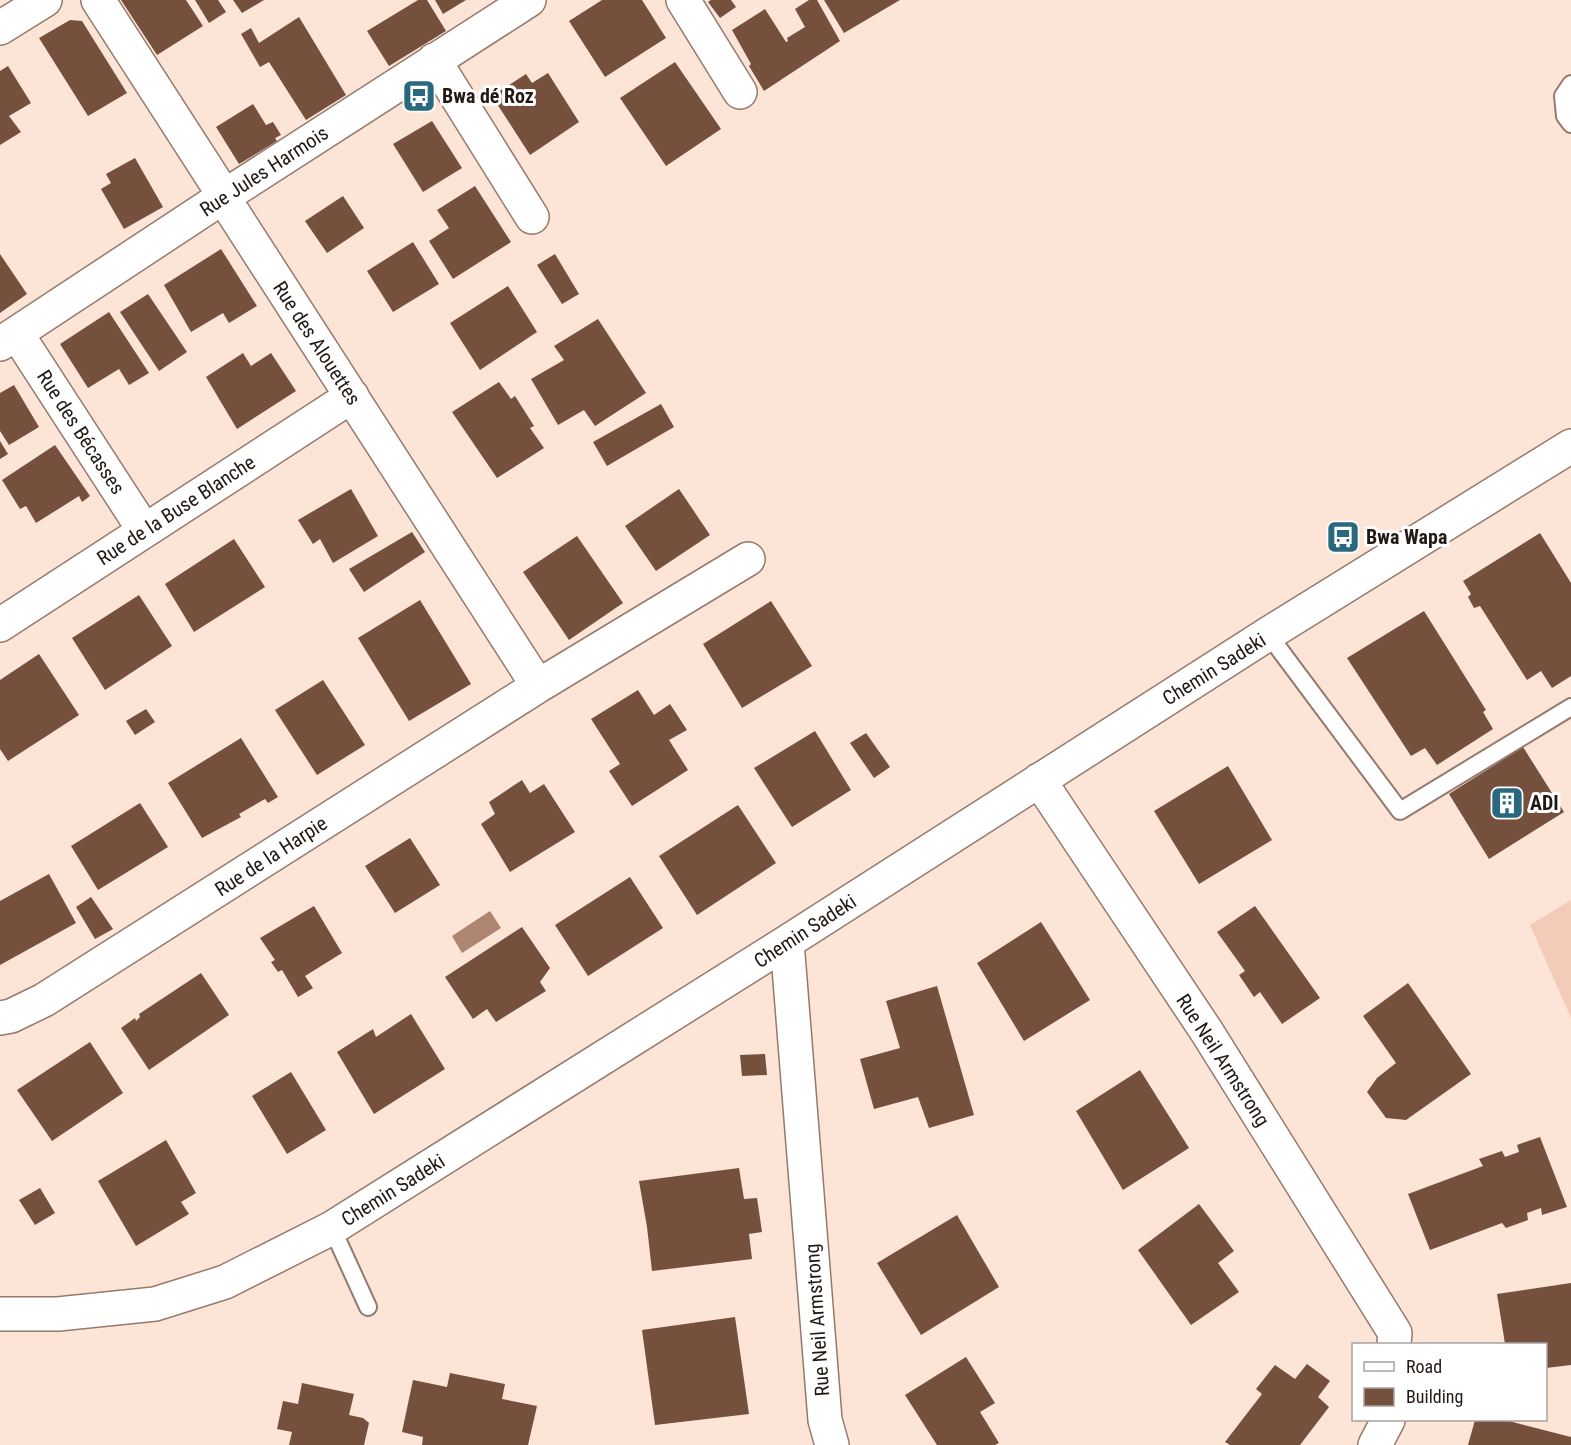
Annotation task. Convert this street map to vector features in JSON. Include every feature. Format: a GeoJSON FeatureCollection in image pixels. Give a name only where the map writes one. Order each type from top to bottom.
{"type":"FeatureCollection","features":[{"type":"Feature","properties":{"kind":"street"},"geometry":{"type":"LineString","coordinates":[[0,28],[45,0]]}},
{"type":"Feature","properties":{"kind":"street","name":"Rue des Alouettes"},"geometry":{"type":"LineString","coordinates":[[98,0],[538,686]]}},
{"type":"Feature","properties":{"kind":"street","name":"Rue Jules Harmois"},"geometry":{"type":"LineString","coordinates":[[9,339],[223,197],[529,0]]}},
{"type":"Feature","properties":{"kind":"street"},"geometry":{"type":"LineString","coordinates":[[682,0],[740,92]]}},
{"type":"Feature","properties":{"kind":"street"},"geometry":{"type":"LineString","coordinates":[[434,60],[532,217]]}},
{"type":"Feature","properties":{"kind":"street","name":"Rue des Bécasses"},"geometry":{"type":"LineString","coordinates":[[9,339],[144,530]]}},
{"type":"Feature","properties":{"kind":"street","name":"Rue de la Buse Blanche"},"geometry":{"type":"LineString","coordinates":[[0,625],[352,396]]}},
{"type":"Feature","properties":{"kind":"street","name":"Chemin Sadeki"},"geometry":{"type":"LineString","coordinates":[[0,1314],[58,1314],[155,1304],[225,1282],[332,1228],[787,942],[1268,634],[1571,446]]}},
{"type":"Feature","properties":{"kind":"street","name":"Rue de la Harpie"},"geometry":{"type":"LineString","coordinates":[[0,1018],[11,1016],[44,1000],[538,686],[748,559]]}},
{"type":"Feature","properties":{"kind":"street","name":"Rue Neil Armstrong"},"geometry":{"type":"LineString","coordinates":[[1039,780],[1207,1032],[1395,1333],[1394,1343]]}},
{"type":"Feature","properties":{"kind":"street","name":"Rue Neil Armstrong"},"geometry":{"type":"LineString","coordinates":[[787,942],[825,1420],[832,1445]]}},
{"type":"Feature","properties":{"kind":"street"},"geometry":{"type":"LineString","coordinates":[[1375,1445],[1387,1421]]}},
{"type":"Feature","properties":{"kind":"lane"},"geometry":{"type":"LineString","coordinates":[[1571,84],[1563,96],[1565,116],[1571,124]]}},
{"type":"Feature","properties":{"kind":"lane"},"geometry":{"type":"LineString","coordinates":[[1268,634],[1400,811],[1571,707]]}},
{"type":"Feature","properties":{"kind":"lane"},"geometry":{"type":"LineString","coordinates":[[332,1228],[368,1306]]}},
{"type":"Feature","properties":{"kind":"shaded area"},"geometry":{"type":"Polygon","coordinates":[[[1571,900],[1571,1018],[1530,925],[1571,900]]]}},
{"type":"Feature","properties":{"kind":"shaded area"},"geometry":{"type":"Polygon","coordinates":[[[490,911],[501,928],[462,953],[452,936],[490,911]]]}},
{"type":"Feature","properties":{"kind":"building"},"geometry":{"type":"Polygon","coordinates":[[[121,0],[186,0],[203,26],[157,55],[121,0]]]}},
{"type":"Feature","properties":{"kind":"building"},"geometry":{"type":"Polygon","coordinates":[[[195,0],[218,0],[226,12],[209,23],[195,0]]]}},
{"type":"Feature","properties":{"kind":"building"},"geometry":{"type":"Polygon","coordinates":[[[233,0],[264,0],[242,13],[233,0]]]}},
{"type":"Feature","properties":{"kind":"building"},"geometry":{"type":"Polygon","coordinates":[[[418,0],[427,0],[446,31],[389,66],[367,31],[418,0]]]}},
{"type":"Feature","properties":{"kind":"building"},"geometry":{"type":"Polygon","coordinates":[[[435,0],[466,0],[443,14],[435,0]]]}},
{"type":"Feature","properties":{"kind":"building"},"geometry":{"type":"Polygon","coordinates":[[[602,0],[642,0],[666,38],[605,77],[569,21],[602,0]]]}},
{"type":"Feature","properties":{"kind":"building"},"geometry":{"type":"Polygon","coordinates":[[[731,0],[736,7],[720,18],[708,2],[731,0]]]}},
{"type":"Feature","properties":{"kind":"building"},"geometry":{"type":"Polygon","coordinates":[[[809,0],[817,0],[840,41],[764,91],[732,30],[765,9],[786,42],[787,38],[805,27],[795,9],[809,0]]]}},
{"type":"Feature","properties":{"kind":"building"},"geometry":{"type":"Polygon","coordinates":[[[824,0],[900,0],[844,33],[824,0]]]}},
{"type":"Feature","properties":{"kind":"building"},"geometry":{"type":"Polygon","coordinates":[[[299,17],[346,95],[306,120],[269,62],[260,67],[241,34],[251,28],[259,43],[299,17]]]}},
{"type":"Feature","properties":{"kind":"building"},"geometry":{"type":"Polygon","coordinates":[[[70,20],[82,21],[127,93],[88,116],[39,38],[70,20]]]}},
{"type":"Feature","properties":{"kind":"building"},"geometry":{"type":"Polygon","coordinates":[[[675,62],[721,129],[666,166],[620,98],[675,62]]]}},
{"type":"Feature","properties":{"kind":"building"},"geometry":{"type":"Polygon","coordinates":[[[8,66],[31,103],[9,116],[21,132],[0,145],[0,71],[8,66]]]}},
{"type":"Feature","properties":{"kind":"building"},"geometry":{"type":"Polygon","coordinates":[[[548,73],[579,122],[530,155],[492,96],[526,74],[532,83],[548,73]]]}},
{"type":"Feature","properties":{"kind":"building"},"geometry":{"type":"Polygon","coordinates":[[[253,104],[266,125],[273,122],[281,135],[275,138],[277,141],[239,164],[216,127],[253,104]]]}},
{"type":"Feature","properties":{"kind":"building"},"geometry":{"type":"Polygon","coordinates":[[[432,121],[462,168],[423,192],[393,144],[432,121]]]}},
{"type":"Feature","properties":{"kind":"building"},"geometry":{"type":"Polygon","coordinates":[[[135,158],[163,207],[124,229],[101,189],[111,183],[106,174],[135,158]]]}},
{"type":"Feature","properties":{"kind":"building"},"geometry":{"type":"Polygon","coordinates":[[[475,186],[511,242],[453,279],[429,241],[449,228],[437,210],[475,186]]]}},
{"type":"Feature","properties":{"kind":"building"},"geometry":{"type":"Polygon","coordinates":[[[343,196],[364,228],[327,253],[305,221],[343,196]]]}},
{"type":"Feature","properties":{"kind":"building"},"geometry":{"type":"Polygon","coordinates":[[[413,242],[439,284],[393,312],[367,271],[413,242]]]}},
{"type":"Feature","properties":{"kind":"building"},"geometry":{"type":"Polygon","coordinates":[[[221,249],[257,306],[229,323],[223,313],[191,332],[164,285],[221,249]]]}},
{"type":"Feature","properties":{"kind":"building"},"geometry":{"type":"Polygon","coordinates":[[[0,254],[27,294],[0,313],[0,254]]]}},
{"type":"Feature","properties":{"kind":"building"},"geometry":{"type":"Polygon","coordinates":[[[555,254],[579,294],[562,304],[537,265],[555,254]]]}},
{"type":"Feature","properties":{"kind":"building"},"geometry":{"type":"Polygon","coordinates":[[[508,286],[537,332],[480,370],[450,323],[508,286]]]}},
{"type":"Feature","properties":{"kind":"building"},"geometry":{"type":"Polygon","coordinates":[[[148,294],[187,352],[159,371],[120,312],[148,294]]]}},
{"type":"Feature","properties":{"kind":"building"},"geometry":{"type":"Polygon","coordinates":[[[109,312],[149,373],[129,385],[119,369],[88,388],[60,344],[109,312]]]}},
{"type":"Feature","properties":{"kind":"building"},"geometry":{"type":"Polygon","coordinates":[[[598,319],[646,393],[595,426],[584,410],[558,425],[531,379],[564,360],[554,346],[598,319]]]}},
{"type":"Feature","properties":{"kind":"building"},"geometry":{"type":"Polygon","coordinates":[[[243,353],[251,366],[271,353],[296,391],[237,429],[206,377],[243,353]]]}},
{"type":"Feature","properties":{"kind":"building"},"geometry":{"type":"Polygon","coordinates":[[[499,382],[511,399],[515,396],[534,426],[530,428],[544,448],[497,478],[452,412],[499,382]]]}},
{"type":"Feature","properties":{"kind":"building"},"geometry":{"type":"Polygon","coordinates":[[[14,385],[39,427],[9,445],[0,431],[0,393],[14,385]]]}},
{"type":"Feature","properties":{"kind":"building"},"geometry":{"type":"Polygon","coordinates":[[[661,404],[674,427],[607,466],[593,442],[661,404]]]}},
{"type":"Feature","properties":{"kind":"building"},"geometry":{"type":"Polygon","coordinates":[[[0,441],[8,454],[0,459],[0,441]]]}},
{"type":"Feature","properties":{"kind":"building"},"geometry":{"type":"Polygon","coordinates":[[[55,445],[90,496],[82,502],[79,496],[36,523],[26,506],[20,509],[2,480],[55,445]]]}},
{"type":"Feature","properties":{"kind":"building"},"geometry":{"type":"Polygon","coordinates":[[[351,489],[378,536],[333,563],[320,539],[313,544],[298,520],[351,489]]]}},
{"type":"Feature","properties":{"kind":"building"},"geometry":{"type":"Polygon","coordinates":[[[679,489],[710,535],[656,571],[625,526],[679,489]]]}},
{"type":"Feature","properties":{"kind":"building"},"geometry":{"type":"Polygon","coordinates":[[[412,532],[425,552],[364,592],[349,569],[412,532]]]}},
{"type":"Feature","properties":{"kind":"building"},"geometry":{"type":"Polygon","coordinates":[[[1540,533],[1571,583],[1571,676],[1552,688],[1541,671],[1527,680],[1480,606],[1474,608],[1468,597],[1471,594],[1463,581],[1540,533]]]}},
{"type":"Feature","properties":{"kind":"building"},"geometry":{"type":"Polygon","coordinates":[[[577,536],[623,603],[569,640],[523,572],[577,536]]]}},
{"type":"Feature","properties":{"kind":"building"},"geometry":{"type":"Polygon","coordinates":[[[234,539],[265,587],[194,632],[165,584],[234,539]]]}},
{"type":"Feature","properties":{"kind":"building"},"geometry":{"type":"Polygon","coordinates":[[[139,595],[172,646],[105,690],[72,638],[139,595]]]}},
{"type":"Feature","properties":{"kind":"building"},"geometry":{"type":"Polygon","coordinates":[[[420,600],[471,684],[409,721],[358,638],[420,600]]]}},
{"type":"Feature","properties":{"kind":"building"},"geometry":{"type":"Polygon","coordinates":[[[771,601],[812,666],[742,708],[703,644],[771,601]]]}},
{"type":"Feature","properties":{"kind":"building"},"geometry":{"type":"Polygon","coordinates":[[[1424,611],[1486,710],[1483,712],[1493,729],[1437,765],[1425,748],[1411,756],[1347,658],[1424,611]]]}},
{"type":"Feature","properties":{"kind":"building"},"geometry":{"type":"Polygon","coordinates":[[[39,654],[79,715],[8,761],[0,749],[0,680],[39,654]]]}},
{"type":"Feature","properties":{"kind":"building"},"geometry":{"type":"Polygon","coordinates":[[[323,680],[365,745],[317,775],[275,710],[323,680]]]}},
{"type":"Feature","properties":{"kind":"building"},"geometry":{"type":"Polygon","coordinates":[[[638,690],[654,715],[670,704],[687,730],[669,740],[688,770],[632,806],[609,771],[620,764],[591,719],[638,690]]]}},
{"type":"Feature","properties":{"kind":"building"},"geometry":{"type":"Polygon","coordinates":[[[146,709],[155,722],[135,735],[126,721],[146,709]]]}},
{"type":"Feature","properties":{"kind":"building"},"geometry":{"type":"Polygon","coordinates":[[[815,731],[851,790],[792,827],[754,768],[815,731]]]}},
{"type":"Feature","properties":{"kind":"building"},"geometry":{"type":"Polygon","coordinates":[[[866,733],[890,767],[874,778],[850,743],[866,733]]]}},
{"type":"Feature","properties":{"kind":"building"},"geometry":{"type":"Polygon","coordinates":[[[241,738],[278,797],[268,803],[265,799],[239,814],[241,817],[202,838],[168,783],[241,738]]]}},
{"type":"Feature","properties":{"kind":"building","name":"ADI"},"geometry":{"type":"Polygon","coordinates":[[[1523,747],[1564,812],[1489,859],[1449,794],[1523,747]]]}},
{"type":"Feature","properties":{"kind":"building"},"geometry":{"type":"Polygon","coordinates":[[[1228,766],[1272,840],[1199,884],[1154,811],[1228,766]]]}},
{"type":"Feature","properties":{"kind":"building"},"geometry":{"type":"Polygon","coordinates":[[[522,780],[530,793],[544,784],[575,832],[510,872],[481,824],[495,814],[489,802],[522,780]]]}},
{"type":"Feature","properties":{"kind":"building"},"geometry":{"type":"Polygon","coordinates":[[[140,803],[168,847],[98,890],[71,846],[140,803]]]}},
{"type":"Feature","properties":{"kind":"building"},"geometry":{"type":"Polygon","coordinates":[[[738,805],[776,863],[697,915],[659,856],[738,805]]]}},
{"type":"Feature","properties":{"kind":"building"},"geometry":{"type":"Polygon","coordinates":[[[410,838],[440,885],[395,913],[365,866],[410,838]]]}},
{"type":"Feature","properties":{"kind":"building"},"geometry":{"type":"Polygon","coordinates":[[[49,874],[76,923],[0,965],[0,901],[49,874]]]}},
{"type":"Feature","properties":{"kind":"building"},"geometry":{"type":"Polygon","coordinates":[[[630,877],[663,928],[588,976],[555,925],[630,877]]]}},
{"type":"Feature","properties":{"kind":"building"},"geometry":{"type":"Polygon","coordinates":[[[91,897],[113,929],[95,939],[76,907],[91,897]]]}},
{"type":"Feature","properties":{"kind":"building"},"geometry":{"type":"Polygon","coordinates":[[[314,906],[342,953],[305,976],[313,988],[298,997],[282,970],[278,972],[271,962],[275,960],[260,938],[314,906]]]}},
{"type":"Feature","properties":{"kind":"building"},"geometry":{"type":"Polygon","coordinates":[[[1255,906],[1320,998],[1282,1024],[1260,992],[1254,997],[1239,975],[1245,971],[1217,932],[1255,906]]]}},
{"type":"Feature","properties":{"kind":"building"},"geometry":{"type":"Polygon","coordinates":[[[1041,922],[1090,1000],[1024,1041],[977,963],[1041,922]]]}},
{"type":"Feature","properties":{"kind":"building"},"geometry":{"type":"Polygon","coordinates":[[[522,927],[550,968],[540,982],[546,991],[496,1022],[487,1009],[473,1019],[445,977],[522,927]]]}},
{"type":"Feature","properties":{"kind":"building"},"geometry":{"type":"Polygon","coordinates":[[[201,973],[229,1015],[149,1070],[121,1028],[135,1018],[136,1021],[140,1017],[139,1014],[201,973]]]}},
{"type":"Feature","properties":{"kind":"building"},"geometry":{"type":"Polygon","coordinates":[[[1408,983],[1471,1074],[1406,1120],[1386,1118],[1367,1092],[1377,1078],[1396,1063],[1363,1016],[1408,983]]]}},
{"type":"Feature","properties":{"kind":"building"},"geometry":{"type":"Polygon","coordinates":[[[937,986],[974,1115],[929,1128],[918,1097],[874,1109],[860,1059],[900,1048],[886,1001],[937,986]]]}},
{"type":"Feature","properties":{"kind":"building"},"geometry":{"type":"Polygon","coordinates":[[[411,1014],[445,1069],[374,1114],[337,1052],[373,1029],[376,1037],[411,1014]]]}},
{"type":"Feature","properties":{"kind":"building"},"geometry":{"type":"Polygon","coordinates":[[[90,1042],[123,1093],[52,1141],[17,1090],[90,1042]]]}},
{"type":"Feature","properties":{"kind":"building"},"geometry":{"type":"Polygon","coordinates":[[[765,1054],[767,1075],[742,1076],[740,1055],[765,1054]]]}},
{"type":"Feature","properties":{"kind":"building"},"geometry":{"type":"Polygon","coordinates":[[[1140,1070],[1189,1148],[1123,1190],[1076,1111],[1140,1070]]]}},
{"type":"Feature","properties":{"kind":"building"},"geometry":{"type":"Polygon","coordinates":[[[291,1072],[326,1130],[287,1154],[252,1096],[291,1072]]]}},
{"type":"Feature","properties":{"kind":"building"},"geometry":{"type":"Polygon","coordinates":[[[1540,1137],[1567,1207],[1542,1215],[1541,1208],[1527,1213],[1528,1220],[1506,1228],[1502,1223],[1430,1250],[1408,1194],[1483,1166],[1479,1159],[1502,1151],[1505,1157],[1519,1152],[1517,1145],[1540,1137]]]}},
{"type":"Feature","properties":{"kind":"building"},"geometry":{"type":"Polygon","coordinates":[[[166,1140],[196,1193],[181,1202],[189,1214],[136,1246],[98,1181],[166,1140]]]}},
{"type":"Feature","properties":{"kind":"building"},"geometry":{"type":"Polygon","coordinates":[[[739,1168],[744,1199],[757,1198],[762,1232],[749,1234],[752,1259],[652,1271],[639,1181],[739,1168]]]}},
{"type":"Feature","properties":{"kind":"building"},"geometry":{"type":"Polygon","coordinates":[[[40,1188],[55,1213],[35,1225],[19,1200],[40,1188]]]}},
{"type":"Feature","properties":{"kind":"building"},"geometry":{"type":"Polygon","coordinates":[[[1199,1204],[1234,1251],[1218,1263],[1239,1292],[1191,1325],[1138,1250],[1199,1204]]]}},
{"type":"Feature","properties":{"kind":"building"},"geometry":{"type":"Polygon","coordinates":[[[957,1215],[999,1287],[921,1335],[877,1263],[957,1215]]]}},
{"type":"Feature","properties":{"kind":"building"},"geometry":{"type":"Polygon","coordinates":[[[1571,1283],[1571,1365],[1547,1368],[1547,1343],[1505,1343],[1497,1294],[1571,1283]]]}},
{"type":"Feature","properties":{"kind":"building"},"geometry":{"type":"Polygon","coordinates":[[[735,1317],[749,1414],[655,1425],[642,1330],[735,1317]]]}},
{"type":"Feature","properties":{"kind":"building"},"geometry":{"type":"Polygon","coordinates":[[[966,1357],[995,1403],[980,1412],[999,1443],[995,1445],[937,1445],[905,1395],[966,1357]]]}},
{"type":"Feature","properties":{"kind":"building"},"geometry":{"type":"Polygon","coordinates":[[[1307,1364],[1330,1381],[1318,1397],[1329,1407],[1300,1445],[1230,1445],[1225,1442],[1262,1394],[1256,1389],[1275,1365],[1295,1379],[1307,1364]]]}},
{"type":"Feature","properties":{"kind":"building"},"geometry":{"type":"Polygon","coordinates":[[[450,1373],[505,1384],[502,1399],[537,1406],[528,1445],[422,1445],[423,1437],[402,1432],[413,1380],[447,1387],[450,1373]]]}},
{"type":"Feature","properties":{"kind":"building"},"geometry":{"type":"Polygon","coordinates":[[[302,1383],[354,1394],[349,1415],[363,1418],[369,1423],[364,1445],[289,1445],[292,1432],[277,1429],[283,1401],[298,1404],[302,1383]]]}},
{"type":"Feature","properties":{"kind":"building"},"geometry":{"type":"Polygon","coordinates":[[[1475,1421],[1509,1421],[1571,1437],[1571,1445],[1468,1445],[1475,1421]]]}},
{"type":"Feature","properties":{"kind":"place","name":"Bwa dé Roz"},"geometry":{"type":"Point","coordinates":[419,96]}},
{"type":"Feature","properties":{"kind":"place","name":"Bwa Wapa"},"geometry":{"type":"Point","coordinates":[1343,537]}},
{"type":"Feature","properties":{"kind":"place","name":"ADI"},"geometry":{"type":"Point","coordinates":[1507,803]}}]}
